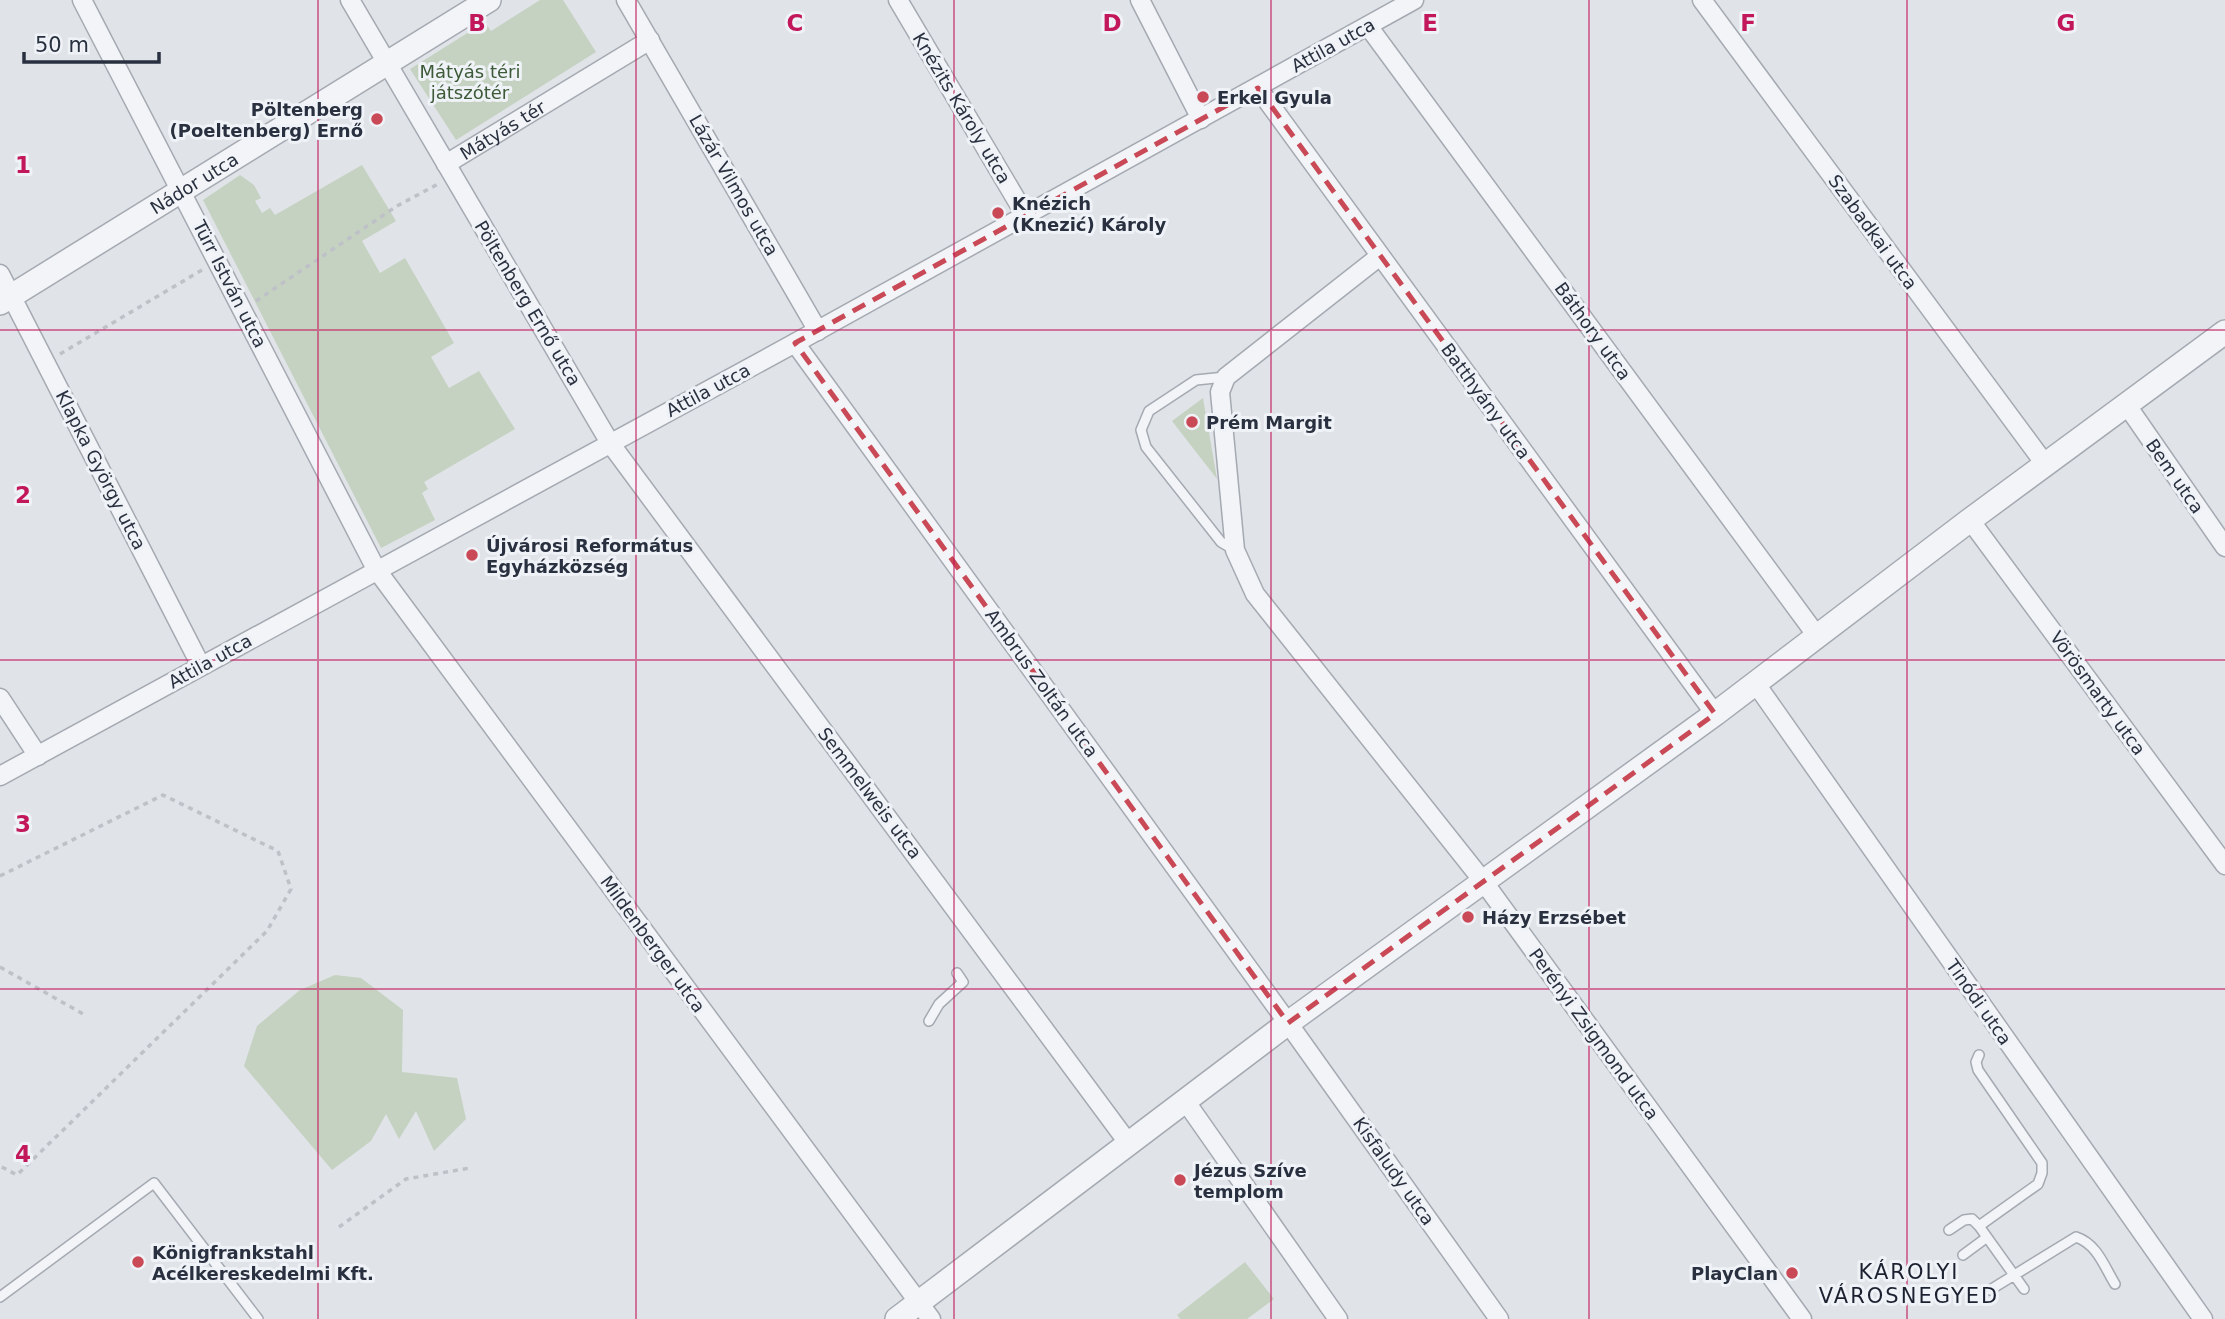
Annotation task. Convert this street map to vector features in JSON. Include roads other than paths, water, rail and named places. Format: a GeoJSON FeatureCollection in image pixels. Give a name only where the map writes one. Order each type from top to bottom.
{"type":"FeatureCollection","features":[{"type":"Feature","properties":{"kind":"street","name":"Türr István utca"},"geometry":{"type":"LineString","coordinates":[[82,0],[376,569]]}},
{"type":"Feature","properties":{"kind":"street"},"geometry":{"type":"LineString","coordinates":[[350,0],[387,63],[489,0]]}},
{"type":"Feature","properties":{"kind":"street"},"geometry":{"type":"LineString","coordinates":[[626,0],[650,40]]}},
{"type":"Feature","properties":{"kind":"street","name":"Knézits Károly utca"},"geometry":{"type":"LineString","coordinates":[[898,0],[1026,216]]}},
{"type":"Feature","properties":{"kind":"street"},"geometry":{"type":"LineString","coordinates":[[1140,0],[1201,120]]}},
{"type":"Feature","properties":{"kind":"street","name":"Attila utca"},"geometry":{"type":"LineString","coordinates":[[0,776],[376,569],[818,331],[1414,0]]}},
{"type":"Feature","properties":{"kind":"street","name":"Szabadkai utca"},"geometry":{"type":"LineString","coordinates":[[1702,0],[2045,464]]}},
{"type":"Feature","properties":{"kind":"street","name":"Báthory utca"},"geometry":{"type":"LineString","coordinates":[[1368,26],[1817,636]]}},
{"type":"Feature","properties":{"kind":"street","name":"Mátyás tér"},"geometry":{"type":"LineString","coordinates":[[387,63],[450,170],[650,40]]}},
{"type":"Feature","properties":{"kind":"street","name":"Lázár Vilmos utca"},"geometry":{"type":"LineString","coordinates":[[650,40],[818,331]]}},
{"type":"Feature","properties":{"kind":"street","name":"Nádor utca"},"geometry":{"type":"LineString","coordinates":[[6,300],[387,63]]}},
{"type":"Feature","properties":{"kind":"street","name":"Batthyány utca"},"geometry":{"type":"LineString","coordinates":[[1258,88],[1715,714]]}},
{"type":"Feature","properties":{"kind":"street","name":"Pöltenberg Ernő utca"},"geometry":{"type":"LineString","coordinates":[[450,170],[610,443]]}},
{"type":"Feature","properties":{"kind":"street","name":"Perényi Zsigmond utca"},"geometry":{"type":"LineString","coordinates":[[1380,256],[1226,377],[1220,392],[1235,550],[1255,594],[1483,881],[1802,1319]]}},
{"type":"Feature","properties":{"kind":"street","name":"Klapka György utca"},"geometry":{"type":"LineString","coordinates":[[0,274],[6,300],[201,666]]}},
{"type":"Feature","properties":{"kind":"street"},"geometry":{"type":"LineString","coordinates":[[897,1319],[925,1311],[1129,1144],[1288,1023],[1756,684],[1970,520],[2225,332]]}},
{"type":"Feature","properties":{"kind":"street","name":"Ambrus Zoltán utca"},"geometry":{"type":"LineString","coordinates":[[795,343],[1288,1023]]}},
{"type":"Feature","properties":{"kind":"street","name":"Bem utca"},"geometry":{"type":"LineString","coordinates":[[2126,404],[2225,547]]}},
{"type":"Feature","properties":{"kind":"street","name":"Semmelweis utca"},"geometry":{"type":"LineString","coordinates":[[610,443],[1129,1144]]}},
{"type":"Feature","properties":{"kind":"street","name":"Vörösmarty utca"},"geometry":{"type":"LineString","coordinates":[[1970,520],[2225,865]]}},
{"type":"Feature","properties":{"kind":"street","name":"Mildenberger utca"},"geometry":{"type":"LineString","coordinates":[[376,569],[925,1311]]}},
{"type":"Feature","properties":{"kind":"street","name":"Tinódi utca"},"geometry":{"type":"LineString","coordinates":[[1756,684],[2001,1039],[2203,1319]]}},
{"type":"Feature","properties":{"kind":"street"},"geometry":{"type":"LineString","coordinates":[[0,698],[38,756]]}},
{"type":"Feature","properties":{"kind":"street","name":"Kisfaludy utca"},"geometry":{"type":"LineString","coordinates":[[1288,1023],[1499,1319]]}},
{"type":"Feature","properties":{"kind":"street"},"geometry":{"type":"LineString","coordinates":[[1186,1102],[1338,1319]]}},
{"type":"Feature","properties":{"kind":"lane","name":"Perényi Zsigmond utca"},"geometry":{"type":"LineString","coordinates":[[1226,377],[1196,380],[1149,411],[1141,430],[1146,447],[1221,542],[1235,550]]}},
{"type":"Feature","properties":{"kind":"lane"},"geometry":{"type":"LineString","coordinates":[[929,1021],[939,1004],[963,982],[957,973]]}},
{"type":"Feature","properties":{"kind":"lane"},"geometry":{"type":"LineString","coordinates":[[1979,1055],[1976,1062],[1978,1070],[2042,1163],[2038,1184],[1979,1226]]}},
{"type":"Feature","properties":{"kind":"lane"},"geometry":{"type":"LineString","coordinates":[[0,1297],[155,1183],[258,1319]]}},
{"type":"Feature","properties":{"kind":"lane"},"geometry":{"type":"LineString","coordinates":[[1948,1230],[1964,1220],[1972,1220],[2024,1289]]}},
{"type":"Feature","properties":{"kind":"lane"},"geometry":{"type":"LineString","coordinates":[[1990,1290],[2076,1237],[2094,1247],[2115,1284]]}},
{"type":"Feature","properties":{"kind":"lane"},"geometry":{"type":"LineString","coordinates":[[1963,1255],[1986,1238]]}},
{"type":"Feature","properties":{"kind":"place","name":"Erkel Gyula"},"geometry":{"type":"Point","coordinates":[1203,97]}},
{"type":"Feature","properties":{"kind":"place","name":"Pöltenberg (Poeltenberg) Ernő"},"geometry":{"type":"Point","coordinates":[377,119]}},
{"type":"Feature","properties":{"kind":"place","name":"Knézich (Knezić) Károly"},"geometry":{"type":"Point","coordinates":[998,213]}},
{"type":"Feature","properties":{"kind":"place","name":"Prém Margit"},"geometry":{"type":"Point","coordinates":[1192,422]}},
{"type":"Feature","properties":{"kind":"place","name":"Újvárosi Református Egyházközség"},"geometry":{"type":"Point","coordinates":[472,555]}},
{"type":"Feature","properties":{"kind":"place","name":"Házy Erzsébet"},"geometry":{"type":"Point","coordinates":[1468,917]}},
{"type":"Feature","properties":{"kind":"place","name":"Jézus Szíve templom"},"geometry":{"type":"Point","coordinates":[1180,1180]}},
{"type":"Feature","properties":{"kind":"place","name":"Königfrankstahl Acélkereskedelmi Kft."},"geometry":{"type":"Point","coordinates":[138,1262]}},
{"type":"Feature","properties":{"kind":"place","name":"PlayClan"},"geometry":{"type":"Point","coordinates":[1792,1273]}},
{"type":"Feature","properties":{"kind":"district","name":"KÁROLYI VÁROSNEGYED"},"geometry":{"type":"Point","coordinates":[1909,1284]}},
{"type":"Feature","properties":{"kind":"park label","name":"Mátyás téri játszótér"},"geometry":{"type":"Point","coordinates":[470,81]}}]}
